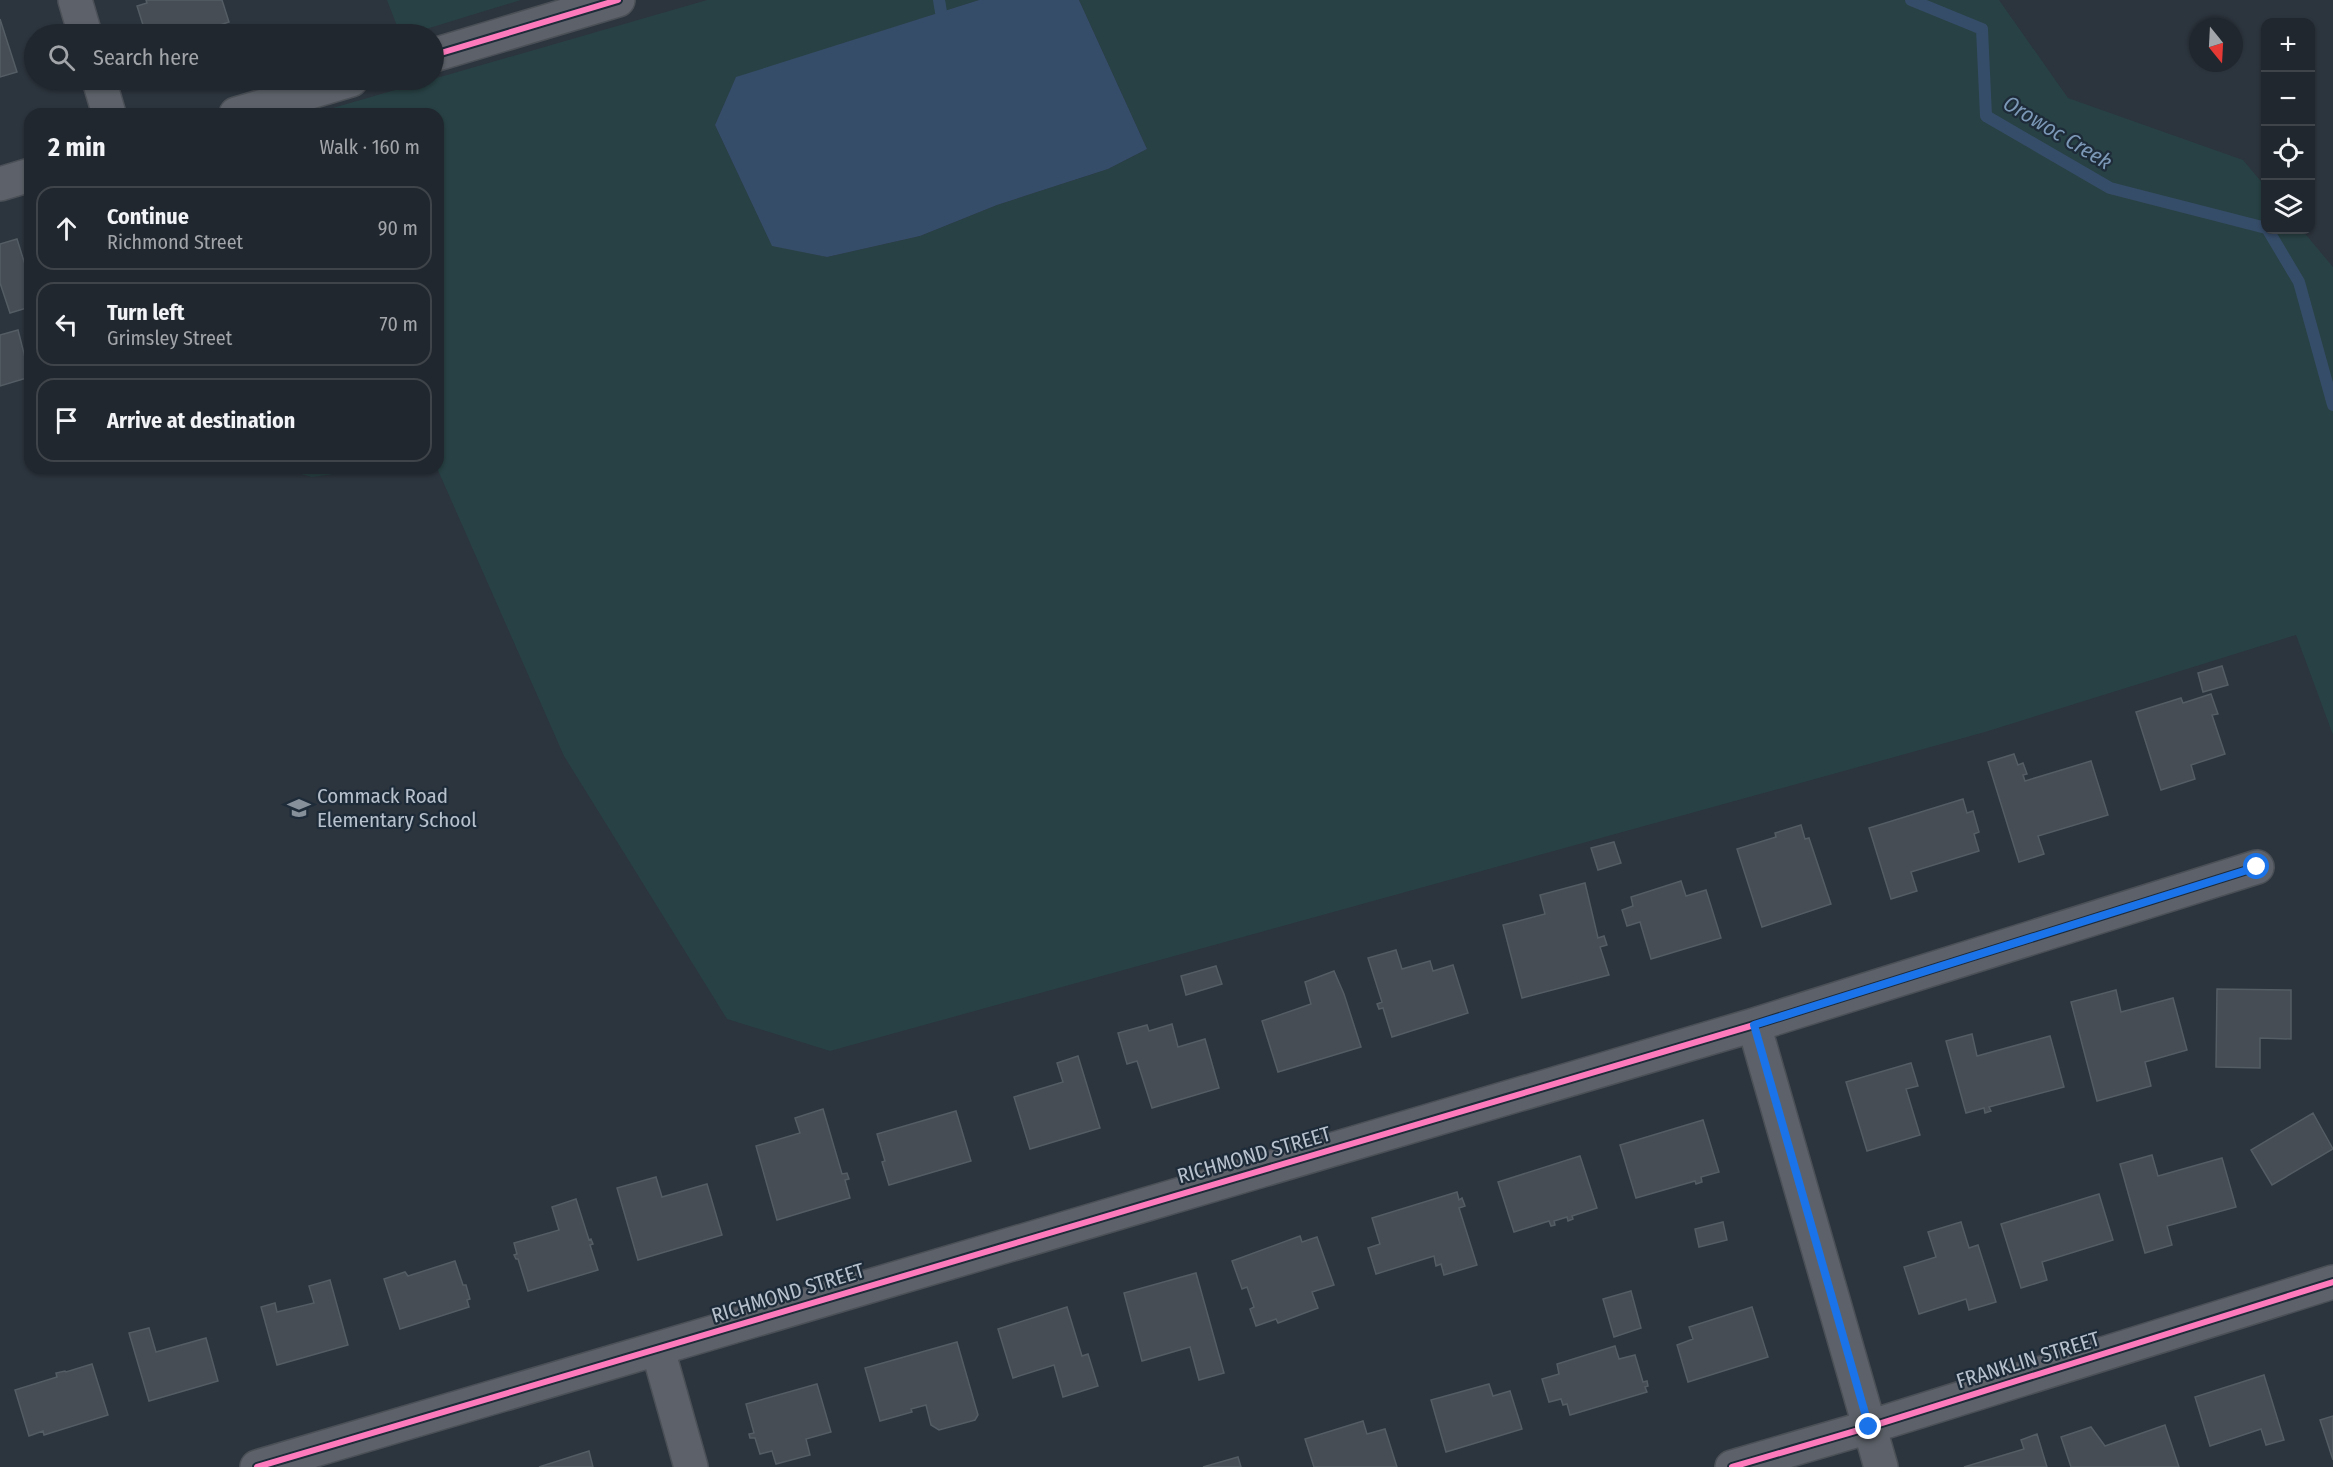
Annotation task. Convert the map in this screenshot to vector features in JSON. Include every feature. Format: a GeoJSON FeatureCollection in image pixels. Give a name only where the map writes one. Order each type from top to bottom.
{"type":"FeatureCollection","features":[{"type":"Feature","properties":{"kind":"street"},"geometry":{"type":"LineString","coordinates":[[75,0],[82,24]]}},
{"type":"Feature","properties":{"kind":"street"},"geometry":{"type":"LineString","coordinates":[[444,52],[618,0]]}},
{"type":"Feature","properties":{"kind":"street"},"geometry":{"type":"LineString","coordinates":[[102,90],[107,108]]}},
{"type":"Feature","properties":{"kind":"street"},"geometry":{"type":"LineString","coordinates":[[256,108],[317,90]]}},
{"type":"Feature","properties":{"kind":"street"},"geometry":{"type":"LineString","coordinates":[[0,184],[24,177]]}},
{"type":"Feature","properties":{"kind":"street","name":"RICHMOND STREET"},"geometry":{"type":"LineString","coordinates":[[257,1467],[1754,1025],[2257,867]]}},
{"type":"Feature","properties":{"kind":"street"},"geometry":{"type":"LineString","coordinates":[[1754,1025],[1881,1467]]}},
{"type":"Feature","properties":{"kind":"street","name":"FRANKLIN STREET"},"geometry":{"type":"LineString","coordinates":[[1732,1467],[1869,1427],[2333,1282]]}},
{"type":"Feature","properties":{"kind":"street"},"geometry":{"type":"LineString","coordinates":[[658,1350],[692,1467]]}},
{"type":"Feature","properties":{"kind":"green space"},"geometry":{"type":"Polygon","coordinates":[[[387,0],[521,0],[443,24],[396,24],[387,0]]]}},
{"type":"Feature","properties":{"kind":"green space"},"geometry":{"type":"Polygon","coordinates":[[[707,0],[979,0],[736,78],[715,125],[772,245],[827,257],[920,236],[997,205],[1108,169],[1147,149],[1079,0],[1999,0],[2068,98],[2243,160],[2261,181],[2261,234],[2305,234],[2333,267],[2333,735],[2296,635],[1985,732],[830,1051],[727,1019],[564,756],[440,474],[444,474],[444,108],[333,108],[395,90],[444,90],[444,76],[707,0]]]}},
{"type":"Feature","properties":{"kind":"green space"},"geometry":{"type":"Polygon","coordinates":[[[301,474],[333,474],[312,477],[301,474]]]}},
{"type":"Feature","properties":{"kind":"water"},"geometry":{"type":"Polygon","coordinates":[[[979,0],[1079,0],[1147,149],[1108,169],[997,205],[920,236],[827,257],[772,246],[715,125],[736,77],[979,0]]]}},
{"type":"Feature","properties":{"kind":"building"},"geometry":{"type":"Polygon","coordinates":[[[146,0],[222,0],[229,22],[223,24],[143,24],[137,6],[147,3],[146,0]]]}},
{"type":"Feature","properties":{"kind":"building"},"geometry":{"type":"Polygon","coordinates":[[[0,19],[17,72],[0,77],[0,19]]]}},
{"type":"Feature","properties":{"kind":"building"},"geometry":{"type":"Polygon","coordinates":[[[17,239],[24,261],[24,309],[10,313],[0,283],[0,244],[17,239]]]}},
{"type":"Feature","properties":{"kind":"building"},"geometry":{"type":"Polygon","coordinates":[[[18,330],[24,354],[24,379],[0,386],[0,335],[18,330]]]}},
{"type":"Feature","properties":{"kind":"building"},"geometry":{"type":"Polygon","coordinates":[[[2222,666],[2228,685],[2203,692],[2198,673],[2222,666]]]}},
{"type":"Feature","properties":{"kind":"building"},"geometry":{"type":"Polygon","coordinates":[[[2211,694],[2218,714],[2212,715],[2225,754],[2191,765],[2195,779],[2161,790],[2136,712],[2181,698],[2183,703],[2211,694]]]}},
{"type":"Feature","properties":{"kind":"building"},"geometry":{"type":"Polygon","coordinates":[[[2014,754],[2018,765],[2023,763],[2027,774],[2023,775],[2025,781],[2091,761],[2108,815],[2038,836],[2044,854],[2019,862],[1988,762],[2014,754]]]}},
{"type":"Feature","properties":{"kind":"building"},"geometry":{"type":"Polygon","coordinates":[[[1963,799],[1967,813],[1973,811],[1979,832],[1974,834],[1979,851],[1911,872],[1917,891],[1891,899],[1869,828],[1963,799]]]}},
{"type":"Feature","properties":{"kind":"building"},"geometry":{"type":"Polygon","coordinates":[[[1801,825],[1805,839],[1809,838],[1831,904],[1762,927],[1737,849],[1776,837],[1775,833],[1801,825]]]}},
{"type":"Feature","properties":{"kind":"building"},"geometry":{"type":"Polygon","coordinates":[[[1614,842],[1621,863],[1598,870],[1591,848],[1614,842]]]}},
{"type":"Feature","properties":{"kind":"building"},"geometry":{"type":"Polygon","coordinates":[[[1681,881],[1686,896],[1706,890],[1721,938],[1651,959],[1640,922],[1627,926],[1622,910],[1633,906],[1631,897],[1681,881]]]}},
{"type":"Feature","properties":{"kind":"building"},"geometry":{"type":"Polygon","coordinates":[[[1585,883],[1598,938],[1604,936],[1607,945],[1600,947],[1609,975],[1522,998],[1503,925],[1545,914],[1540,895],[1585,883]]]}},
{"type":"Feature","properties":{"kind":"building"},"geometry":{"type":"Polygon","coordinates":[[[1396,950],[1402,969],[1430,961],[1433,971],[1453,965],[1468,1013],[1392,1037],[1383,1008],[1379,1009],[1377,1004],[1382,1002],[1368,958],[1396,950]]]}},
{"type":"Feature","properties":{"kind":"building"},"geometry":{"type":"Polygon","coordinates":[[[1216,966],[1222,984],[1186,995],[1181,976],[1216,966]]]}},
{"type":"Feature","properties":{"kind":"building"},"geometry":{"type":"Polygon","coordinates":[[[1334,971],[1361,1047],[1278,1072],[1262,1021],[1311,1004],[1305,982],[1334,971]]]}},
{"type":"Feature","properties":{"kind":"building"},"geometry":{"type":"Polygon","coordinates":[[[2217,989],[2291,990],[2291,1039],[2260,1038],[2260,1068],[2216,1067],[2217,989]]]}},
{"type":"Feature","properties":{"kind":"building"},"geometry":{"type":"Polygon","coordinates":[[[2116,990],[2121,1012],[2173,998],[2187,1050],[2145,1062],[2151,1086],[2097,1101],[2071,1002],[2116,990]]]}},
{"type":"Feature","properties":{"kind":"building"},"geometry":{"type":"Polygon","coordinates":[[[1172,1024],[1178,1047],[1205,1039],[1219,1088],[1152,1108],[1137,1061],[1127,1064],[1118,1033],[1147,1025],[1149,1031],[1172,1024]]]}},
{"type":"Feature","properties":{"kind":"building"},"geometry":{"type":"Polygon","coordinates":[[[1972,1034],[1977,1056],[2050,1036],[2064,1087],[1989,1107],[1991,1111],[1985,1113],[1984,1108],[1966,1113],[1946,1041],[1972,1034]]]}},
{"type":"Feature","properties":{"kind":"building"},"geometry":{"type":"Polygon","coordinates":[[[1078,1056],[1100,1128],[1030,1149],[1014,1097],[1063,1082],[1057,1063],[1078,1056]]]}},
{"type":"Feature","properties":{"kind":"building"},"geometry":{"type":"Polygon","coordinates":[[[1911,1063],[1918,1086],[1906,1089],[1920,1135],[1867,1151],[1846,1082],[1911,1063]]]}},
{"type":"Feature","properties":{"kind":"building"},"geometry":{"type":"Polygon","coordinates":[[[823,1109],[842,1174],[847,1173],[849,1179],[845,1180],[850,1198],[777,1220],[756,1146],[800,1133],[795,1118],[823,1109]]]}},
{"type":"Feature","properties":{"kind":"building"},"geometry":{"type":"Polygon","coordinates":[[[956,1111],[971,1161],[889,1185],[877,1134],[956,1111]]]}},
{"type":"Feature","properties":{"kind":"building"},"geometry":{"type":"Polygon","coordinates":[[[2313,1113],[2333,1149],[2272,1185],[2251,1150],[2313,1113]]]}},
{"type":"Feature","properties":{"kind":"building"},"geometry":{"type":"Polygon","coordinates":[[[1703,1120],[1719,1172],[1701,1177],[1702,1182],[1696,1184],[1695,1181],[1636,1198],[1620,1145],[1703,1120]]]}},
{"type":"Feature","properties":{"kind":"building"},"geometry":{"type":"Polygon","coordinates":[[[2152,1155],[2158,1176],[2222,1158],[2236,1207],[2167,1226],[2172,1245],[2145,1253],[2120,1164],[2152,1155]]]}},
{"type":"Feature","properties":{"kind":"building"},"geometry":{"type":"Polygon","coordinates":[[[1580,1156],[1597,1208],[1572,1216],[1573,1219],[1568,1221],[1567,1217],[1554,1221],[1555,1225],[1551,1226],[1549,1221],[1514,1232],[1498,1182],[1580,1156]]]}},
{"type":"Feature","properties":{"kind":"building"},"geometry":{"type":"Polygon","coordinates":[[[656,1177],[662,1197],[707,1184],[722,1235],[638,1260],[617,1188],[656,1177]]]}},
{"type":"Feature","properties":{"kind":"building"},"geometry":{"type":"Polygon","coordinates":[[[1457,1192],[1459,1200],[1462,1198],[1465,1206],[1459,1208],[1477,1265],[1444,1275],[1441,1264],[1436,1266],[1434,1256],[1376,1274],[1368,1248],[1380,1244],[1372,1218],[1457,1192]]]}},
{"type":"Feature","properties":{"kind":"building"},"geometry":{"type":"Polygon","coordinates":[[[2099,1194],[2113,1240],[2042,1262],[2047,1280],[2021,1288],[2001,1224],[2099,1194]]]}},
{"type":"Feature","properties":{"kind":"building"},"geometry":{"type":"Polygon","coordinates":[[[576,1199],[589,1240],[591,1239],[593,1244],[590,1245],[598,1270],[528,1291],[518,1259],[514,1255],[517,1254],[514,1243],[559,1230],[552,1207],[576,1199]]]}},
{"type":"Feature","properties":{"kind":"building"},"geometry":{"type":"Polygon","coordinates":[[[1723,1222],[1727,1240],[1699,1247],[1695,1229],[1723,1222]]]}},
{"type":"Feature","properties":{"kind":"building"},"geometry":{"type":"Polygon","coordinates":[[[1961,1222],[1969,1248],[1978,1245],[1996,1302],[1969,1310],[1966,1299],[1919,1314],[1904,1267],[1936,1257],[1928,1232],[1961,1222]]]}},
{"type":"Feature","properties":{"kind":"building"},"geometry":{"type":"Polygon","coordinates":[[[1300,1236],[1302,1242],[1317,1237],[1334,1285],[1312,1292],[1318,1308],[1278,1323],[1276,1319],[1256,1326],[1250,1309],[1254,1307],[1247,1287],[1242,1289],[1232,1261],[1300,1236]]]}},
{"type":"Feature","properties":{"kind":"building"},"geometry":{"type":"Polygon","coordinates":[[[455,1261],[463,1285],[466,1285],[470,1299],[467,1300],[469,1307],[400,1329],[384,1279],[405,1272],[408,1276],[455,1261]]]}},
{"type":"Feature","properties":{"kind":"building"},"geometry":{"type":"Polygon","coordinates":[[[1196,1273],[1224,1373],[1199,1380],[1190,1347],[1142,1361],[1124,1293],[1196,1273]]]}},
{"type":"Feature","properties":{"kind":"building"},"geometry":{"type":"Polygon","coordinates":[[[330,1280],[348,1345],[277,1365],[261,1307],[275,1303],[277,1312],[314,1303],[309,1286],[330,1280]]]}},
{"type":"Feature","properties":{"kind":"building"},"geometry":{"type":"Polygon","coordinates":[[[1631,1291],[1641,1328],[1614,1337],[1603,1299],[1631,1291]]]}},
{"type":"Feature","properties":{"kind":"building"},"geometry":{"type":"Polygon","coordinates":[[[1067,1307],[1082,1356],[1088,1354],[1098,1386],[1063,1397],[1054,1365],[1013,1378],[998,1329],[1067,1307]]]}},
{"type":"Feature","properties":{"kind":"building"},"geometry":{"type":"Polygon","coordinates":[[[1752,1307],[1768,1357],[1688,1382],[1677,1345],[1693,1339],[1689,1327],[1752,1307]]]}},
{"type":"Feature","properties":{"kind":"building"},"geometry":{"type":"Polygon","coordinates":[[[149,1328],[156,1352],[206,1338],[218,1381],[149,1401],[129,1333],[149,1328]]]}},
{"type":"Feature","properties":{"kind":"building"},"geometry":{"type":"Polygon","coordinates":[[[957,1342],[978,1415],[975,1420],[939,1430],[931,1425],[926,1405],[911,1409],[912,1412],[880,1421],[865,1368],[957,1342]]]}},
{"type":"Feature","properties":{"kind":"building"},"geometry":{"type":"Polygon","coordinates":[[[1615,1346],[1619,1359],[1635,1355],[1643,1382],[1647,1381],[1648,1386],[1645,1387],[1647,1392],[1570,1415],[1567,1404],[1563,1405],[1561,1399],[1549,1402],[1542,1379],[1559,1374],[1557,1364],[1615,1346]]]}},
{"type":"Feature","properties":{"kind":"building"},"geometry":{"type":"Polygon","coordinates":[[[92,1364],[108,1415],[44,1435],[43,1431],[29,1436],[15,1390],[57,1377],[56,1373],[92,1364]]]}},
{"type":"Feature","properties":{"kind":"building"},"geometry":{"type":"Polygon","coordinates":[[[2264,1375],[2284,1440],[2266,1445],[2261,1429],[2210,1446],[2195,1397],[2264,1375]]]}},
{"type":"Feature","properties":{"kind":"building"},"geometry":{"type":"Polygon","coordinates":[[[817,1384],[831,1432],[806,1439],[810,1455],[776,1464],[772,1451],[760,1454],[755,1438],[750,1438],[749,1434],[754,1433],[746,1404],[817,1384]]]}},
{"type":"Feature","properties":{"kind":"building"},"geometry":{"type":"Polygon","coordinates":[[[1489,1384],[1493,1396],[1510,1391],[1522,1429],[1446,1452],[1431,1400],[1489,1384]]]}},
{"type":"Feature","properties":{"kind":"building"},"geometry":{"type":"Polygon","coordinates":[[[2333,1416],[2333,1460],[2320,1420],[2333,1416]]]}},
{"type":"Feature","properties":{"kind":"building"},"geometry":{"type":"Polygon","coordinates":[[[1363,1421],[1367,1434],[1385,1429],[1397,1467],[1314,1467],[1305,1439],[1363,1421]]]}},
{"type":"Feature","properties":{"kind":"building"},"geometry":{"type":"Polygon","coordinates":[[[2165,1425],[2179,1467],[2071,1467],[2061,1437],[2091,1427],[2105,1446],[2165,1425]]]}},
{"type":"Feature","properties":{"kind":"building"},"geometry":{"type":"Polygon","coordinates":[[[2037,1434],[2047,1467],[1964,1467],[2024,1449],[2021,1440],[2037,1434]]]}},
{"type":"Feature","properties":{"kind":"building"},"geometry":{"type":"Polygon","coordinates":[[[589,1451],[593,1467],[539,1467],[589,1451]]]}},
{"type":"Feature","properties":{"kind":"building"},"geometry":{"type":"Polygon","coordinates":[[[1238,1457],[1241,1467],[1203,1467],[1238,1457]]]}},
{"type":"Feature","properties":{"kind":"waterway"},"geometry":{"type":"LineString","coordinates":[[939,0],[941,12]]}},
{"type":"Feature","properties":{"kind":"waterway","name":"Orowoc Creek"},"geometry":{"type":"LineString","coordinates":[[1911,0],[1982,29],[1986,116],[2110,188],[2261,227]]}},
{"type":"Feature","properties":{"kind":"waterway","name":"Orowoc Creek"},"geometry":{"type":"LineString","coordinates":[[2270,234],[2299,282],[2333,405]]}},
{"type":"Feature","properties":{"kind":"cycle path"},"geometry":{"type":"LineString","coordinates":[[444,52],[618,0]]}},
{"type":"Feature","properties":{"kind":"cycle path"},"geometry":{"type":"LineString","coordinates":[[257,1467],[1754,1025],[2257,867]]}},
{"type":"Feature","properties":{"kind":"cycle path"},"geometry":{"type":"LineString","coordinates":[[1732,1467],[1869,1427],[2333,1282]]}},
{"type":"Feature","properties":{"kind":"place","name":"Commack Road Elementary School"},"geometry":{"type":"Point","coordinates":[299,808]}},
{"type":"Feature","properties":{"kind":"route"},"geometry":{"type":"LineString","coordinates":[[1869,1427],[1754,1025],[2257,867]]}}]}
